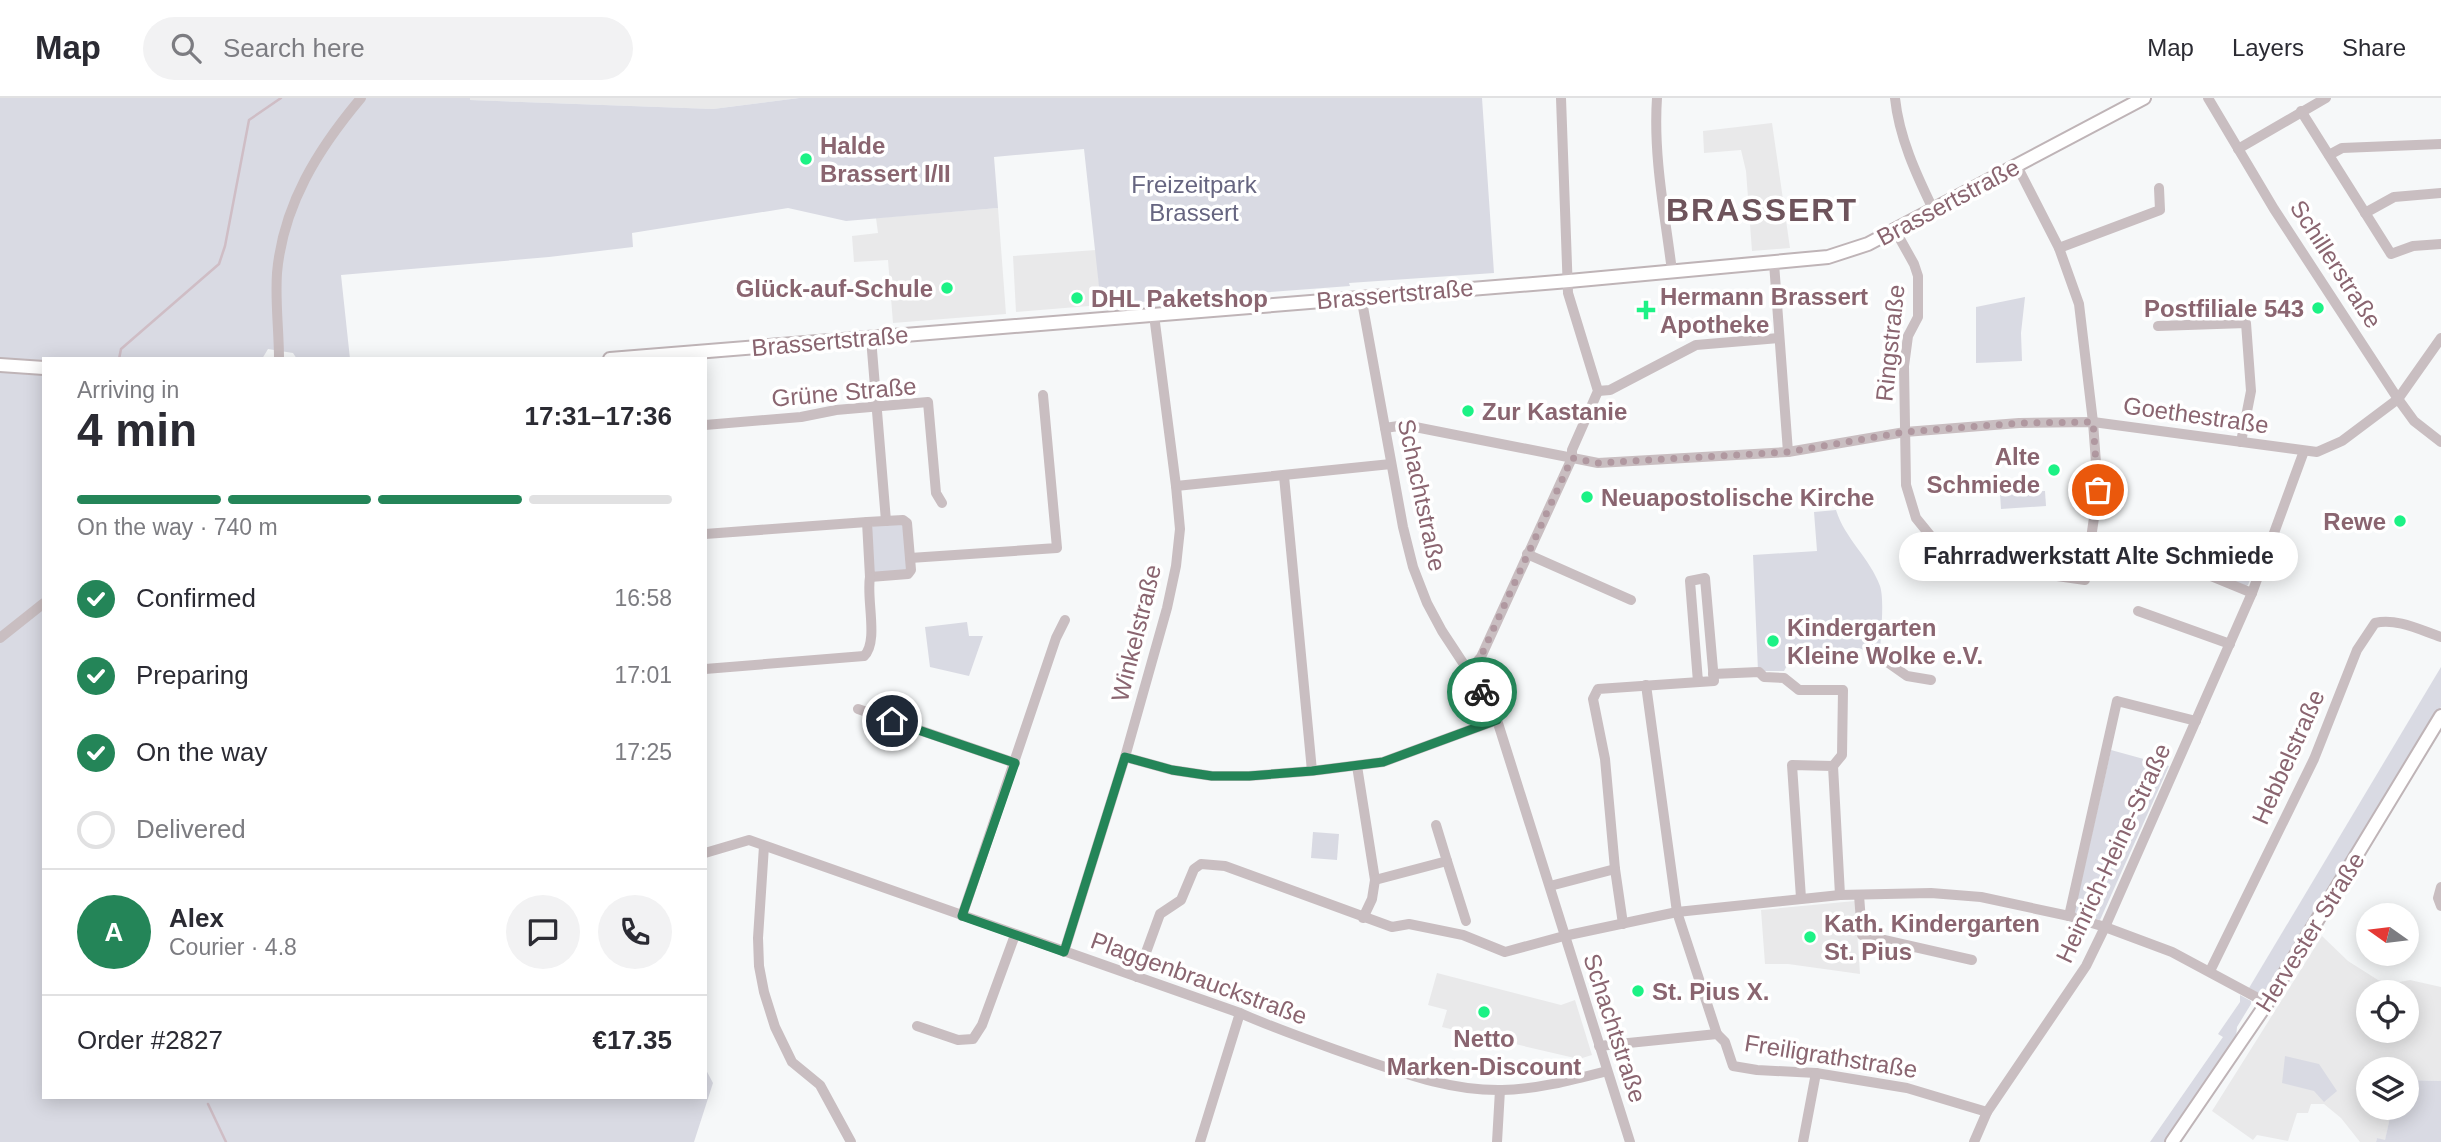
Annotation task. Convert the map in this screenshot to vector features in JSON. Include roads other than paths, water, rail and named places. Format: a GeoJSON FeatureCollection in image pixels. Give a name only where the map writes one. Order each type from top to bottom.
{"type":"FeatureCollection","features":[{"type":"Feature","properties":{"kind":"main road","name":"Brassertstraße"},"geometry":{"type":"LineString","coordinates":[[635,357],[1569,281],[1828,257],[1868,244],[2144,98]]}},
{"type":"Feature","properties":{"kind":"main road"},"geometry":{"type":"LineString","coordinates":[[0,365],[42,368]]}},
{"type":"Feature","properties":{"kind":"main road","name":"Hervester Straße"},"geometry":{"type":"LineString","coordinates":[[2172,1142],[2267,1003],[2441,716]]}},
{"type":"Feature","properties":{"kind":"street"},"geometry":{"type":"LineString","coordinates":[[279,357],[278,270],[282,240],[292,208],[315,158],[361,98]]}},
{"type":"Feature","properties":{"kind":"street"},"geometry":{"type":"LineString","coordinates":[[1468,671],[1481,656],[1572,458],[1572,450],[1598,391],[1568,293],[1561,98]]}},
{"type":"Feature","properties":{"kind":"street"},"geometry":{"type":"LineString","coordinates":[[1657,98],[1662,194],[1672,271]]}},
{"type":"Feature","properties":{"kind":"street"},"geometry":{"type":"LineString","coordinates":[[1895,98],[1896,113],[1914,170],[1933,209]]}},
{"type":"Feature","properties":{"kind":"street","name":"Schillerstraße"},"geometry":{"type":"LineString","coordinates":[[2208,98],[2274,209],[2414,421],[2441,442]]}},
{"type":"Feature","properties":{"kind":"street"},"geometry":{"type":"LineString","coordinates":[[2238,149],[2326,98]]}},
{"type":"Feature","properties":{"kind":"street"},"geometry":{"type":"LineString","coordinates":[[2301,111],[2391,254],[2413,246],[2441,243]]}},
{"type":"Feature","properties":{"kind":"street"},"geometry":{"type":"LineString","coordinates":[[2329,155],[2342,148],[2441,144]]}},
{"type":"Feature","properties":{"kind":"street","name":"Ringstraße"},"geometry":{"type":"LineString","coordinates":[[1895,230],[1918,275],[1918,317],[1908,335],[1904,366],[1906,485],[1916,518],[1938,545],[1953,555],[1980,565],[2085,580],[2098,490],[2079,304],[2059,248],[2017,166]]}},
{"type":"Feature","properties":{"kind":"street"},"geometry":{"type":"LineString","coordinates":[[2059,248],[2160,210],[2159,188]]}},
{"type":"Feature","properties":{"kind":"street"},"geometry":{"type":"LineString","coordinates":[[2365,213],[2394,197],[2441,192]]}},
{"type":"Feature","properties":{"kind":"street"},"geometry":{"type":"LineString","coordinates":[[1774,263],[1788,452]]}},
{"type":"Feature","properties":{"kind":"street","name":"Schachtstraße"},"geometry":{"type":"LineString","coordinates":[[1361,296],[1403,527],[1418,579],[1442,631],[1497,720],[1630,1142]]}},
{"type":"Feature","properties":{"kind":"street","name":"Winkelstraße"},"geometry":{"type":"LineString","coordinates":[[1064,952],[1125,757],[1167,608],[1176,566],[1180,529],[1177,486],[1154,315]]}},
{"type":"Feature","properties":{"kind":"street"},"geometry":{"type":"LineString","coordinates":[[2158,326],[2246,323],[2251,391],[2241,442]]}},
{"type":"Feature","properties":{"kind":"street"},"geometry":{"type":"LineString","coordinates":[[871,338],[886,521]]}},
{"type":"Feature","properties":{"kind":"street"},"geometry":{"type":"LineString","coordinates":[[1598,391],[1610,390],[1696,345],[1779,338]]}},
{"type":"Feature","properties":{"kind":"street","name":"Goethestraße"},"geometry":{"type":"LineString","coordinates":[[1385,428],[1405,425],[1598,463],[1788,452],[1905,432],[2020,423],[2093,422],[2304,451],[2322,451],[2334,446],[2399,397],[2441,338]]}},
{"type":"Feature","properties":{"kind":"street"},"geometry":{"type":"LineString","coordinates":[[910,558],[1057,548],[1042,395]]}},
{"type":"Feature","properties":{"kind":"street","name":"Grüne Straße"},"geometry":{"type":"LineString","coordinates":[[707,425],[928,402],[936,493],[942,503]]}},
{"type":"Feature","properties":{"kind":"street","name":"Heinrich-Heine-Straße"},"geometry":{"type":"LineString","coordinates":[[1974,1142],[1987,1112],[2086,966],[2105,927],[2252,593],[2304,451]]}},
{"type":"Feature","properties":{"kind":"street"},"geometry":{"type":"LineString","coordinates":[[1177,486],[1391,464]]}},
{"type":"Feature","properties":{"kind":"street"},"geometry":{"type":"LineString","coordinates":[[1284,476],[1312,771]]}},
{"type":"Feature","properties":{"kind":"street"},"geometry":{"type":"LineString","coordinates":[[707,534],[903,520],[906,523],[911,570],[908,574],[870,577]]}},
{"type":"Feature","properties":{"kind":"street"},"geometry":{"type":"LineString","coordinates":[[707,669],[864,656],[871,643],[867,590],[870,577],[867,522]]}},
{"type":"Feature","properties":{"kind":"street"},"geometry":{"type":"LineString","coordinates":[[2252,593],[2162,556],[2167,541],[2264,559]]}},
{"type":"Feature","properties":{"kind":"street"},"geometry":{"type":"LineString","coordinates":[[1527,554],[1631,600]]}},
{"type":"Feature","properties":{"kind":"street"},"geometry":{"type":"LineString","coordinates":[[1699,682],[1690,581],[1705,578],[1713,678]]}},
{"type":"Feature","properties":{"kind":"street"},"geometry":{"type":"LineString","coordinates":[[0,638],[42,605]]}},
{"type":"Feature","properties":{"kind":"street"},"geometry":{"type":"LineString","coordinates":[[2138,611],[2230,644]]}},
{"type":"Feature","properties":{"kind":"street"},"geometry":{"type":"LineString","coordinates":[[962,916],[1056,638],[1065,620]]}},
{"type":"Feature","properties":{"kind":"street","name":"Hebbelstraße"},"geometry":{"type":"LineString","coordinates":[[2210,971],[2314,759],[2357,650],[2375,623],[2385,621],[2402,624],[2441,637]]}},
{"type":"Feature","properties":{"kind":"street"},"geometry":{"type":"LineString","coordinates":[[1044,635],[1056,638]]}},
{"type":"Feature","properties":{"kind":"street"},"geometry":{"type":"LineString","coordinates":[[1880,657],[1907,676],[1931,680]]}},
{"type":"Feature","properties":{"kind":"street"},"geometry":{"type":"LineString","coordinates":[[1623,924],[1605,759],[1592,703],[1598,689],[1699,682],[1759,672],[1764,677],[1784,678],[1799,690],[1843,691],[1842,755],[1833,766],[1840,895]]}},
{"type":"Feature","properties":{"kind":"street"},"geometry":{"type":"LineString","coordinates":[[1646,685],[1677,912],[1717,1034]]}},
{"type":"Feature","properties":{"kind":"street"},"geometry":{"type":"LineString","coordinates":[[2069,916],[2118,701],[2196,721]]}},
{"type":"Feature","properties":{"kind":"street"},"geometry":{"type":"LineString","coordinates":[[858,709],[1015,763]]}},
{"type":"Feature","properties":{"kind":"street"},"geometry":{"type":"LineString","coordinates":[[1125,757],[1172,770],[1212,776],[1312,771],[1383,762],[1497,720]]}},
{"type":"Feature","properties":{"kind":"street"},"geometry":{"type":"LineString","coordinates":[[1801,898],[1792,765],[1833,766]]}},
{"type":"Feature","properties":{"kind":"street"},"geometry":{"type":"LineString","coordinates":[[1357,766],[1375,880],[1372,899],[1363,918]]}},
{"type":"Feature","properties":{"kind":"street"},"geometry":{"type":"LineString","coordinates":[[1436,825],[1466,921]]}},
{"type":"Feature","properties":{"kind":"street","name":"Plaggenbrauckstraße"},"geometry":{"type":"LineString","coordinates":[[707,852],[749,840],[1137,976],[1279,1030],[1451,1086],[1500,1090],[1551,1085],[1607,1071]]}},
{"type":"Feature","properties":{"kind":"street"},"geometry":{"type":"LineString","coordinates":[[764,846],[758,938],[764,992],[775,1027],[792,1062],[820,1085],[851,1142]]}},
{"type":"Feature","properties":{"kind":"street"},"geometry":{"type":"LineString","coordinates":[[1375,880],[1447,862]]}},
{"type":"Feature","properties":{"kind":"street"},"geometry":{"type":"LineString","coordinates":[[1137,976],[1163,911],[1181,900],[1194,869],[1201,864],[1225,866],[1392,927],[1409,924],[1463,935],[1505,952],[1564,936],[1677,912],[1840,895],[1931,893],[1981,897],[2069,916],[2105,927],[2172,952],[2267,1003]]}},
{"type":"Feature","properties":{"kind":"street"},"geometry":{"type":"LineString","coordinates":[[1550,886],[1615,869]]}},
{"type":"Feature","properties":{"kind":"street"},"geometry":{"type":"LineString","coordinates":[[2441,887],[2438,898],[2441,906]]}},
{"type":"Feature","properties":{"kind":"street"},"geometry":{"type":"LineString","coordinates":[[1859,895],[1862,935],[1972,960]]}},
{"type":"Feature","properties":{"kind":"street"},"geometry":{"type":"LineString","coordinates":[[917,1026],[958,1040],[973,1039],[982,1025],[1015,935]]}},
{"type":"Feature","properties":{"kind":"street"},"geometry":{"type":"LineString","coordinates":[[1200,1142],[1240,1013]]}},
{"type":"Feature","properties":{"kind":"street","name":"Freiligrathstraße"},"geometry":{"type":"LineString","coordinates":[[1599,1046],[1717,1034],[1725,1042],[1733,1066],[1815,1073],[1908,1088],[1987,1112]]}},
{"type":"Feature","properties":{"kind":"street"},"geometry":{"type":"LineString","coordinates":[[1803,1142],[1815,1073]]}},
{"type":"Feature","properties":{"kind":"street"},"geometry":{"type":"LineString","coordinates":[[1497,1142],[1500,1090]]}},
{"type":"Feature","properties":{"kind":"waterway"},"geometry":{"type":"LineString","coordinates":[[119,357],[121,349],[219,264],[225,246],[249,120],[281,98]]}},
{"type":"Feature","properties":{"kind":"waterway"},"geometry":{"type":"LineString","coordinates":[[208,1104],[226,1142]]}},
{"type":"Feature","properties":{"kind":"place","name":"Halde Brassert I/II"},"geometry":{"type":"Point","coordinates":[806,159]}},
{"type":"Feature","properties":{"kind":"place","name":"Glück-auf-Schule"},"geometry":{"type":"Point","coordinates":[947,288]}},
{"type":"Feature","properties":{"kind":"place","name":"DHL Paketshop"},"geometry":{"type":"Point","coordinates":[1077,298]}},
{"type":"Feature","properties":{"kind":"place","name":"Postfiliale 543"},"geometry":{"type":"Point","coordinates":[2318,308]}},
{"type":"Feature","properties":{"kind":"place","name":"Hermann Brassert Apotheke"},"geometry":{"type":"Point","coordinates":[1646,310]}},
{"type":"Feature","properties":{"kind":"place","name":"Zur Kastanie"},"geometry":{"type":"Point","coordinates":[1468,411]}},
{"type":"Feature","properties":{"kind":"place","name":"Alte Schmiede"},"geometry":{"type":"Point","coordinates":[2054,470]}},
{"type":"Feature","properties":{"kind":"place","name":"Fahrradwerkstatt Alte Schmiede"},"geometry":{"type":"Point","coordinates":[2098,490]}},
{"type":"Feature","properties":{"kind":"place","name":"Neuapostolische Kirche"},"geometry":{"type":"Point","coordinates":[1587,497]}},
{"type":"Feature","properties":{"kind":"place","name":"Rewe"},"geometry":{"type":"Point","coordinates":[2400,521]}},
{"type":"Feature","properties":{"kind":"place","name":"Kindergarten Kleine Wolke e.V."},"geometry":{"type":"Point","coordinates":[1773,641]}},
{"type":"Feature","properties":{"kind":"place","name":"Kath. Kindergarten St. Pius"},"geometry":{"type":"Point","coordinates":[1810,937]}},
{"type":"Feature","properties":{"kind":"place","name":"St. Pius X."},"geometry":{"type":"Point","coordinates":[1638,991]}},
{"type":"Feature","properties":{"kind":"place","name":"Netto Marken-Discount"},"geometry":{"type":"Point","coordinates":[1484,1012]}},
{"type":"Feature","properties":{"kind":"district","name":"BRASSERT"},"geometry":{"type":"Point","coordinates":[1762,210]}},
{"type":"Feature","properties":{"kind":"park label","name":"Freizeitpark Brassert"},"geometry":{"type":"Point","coordinates":[1194,198]}}]}
